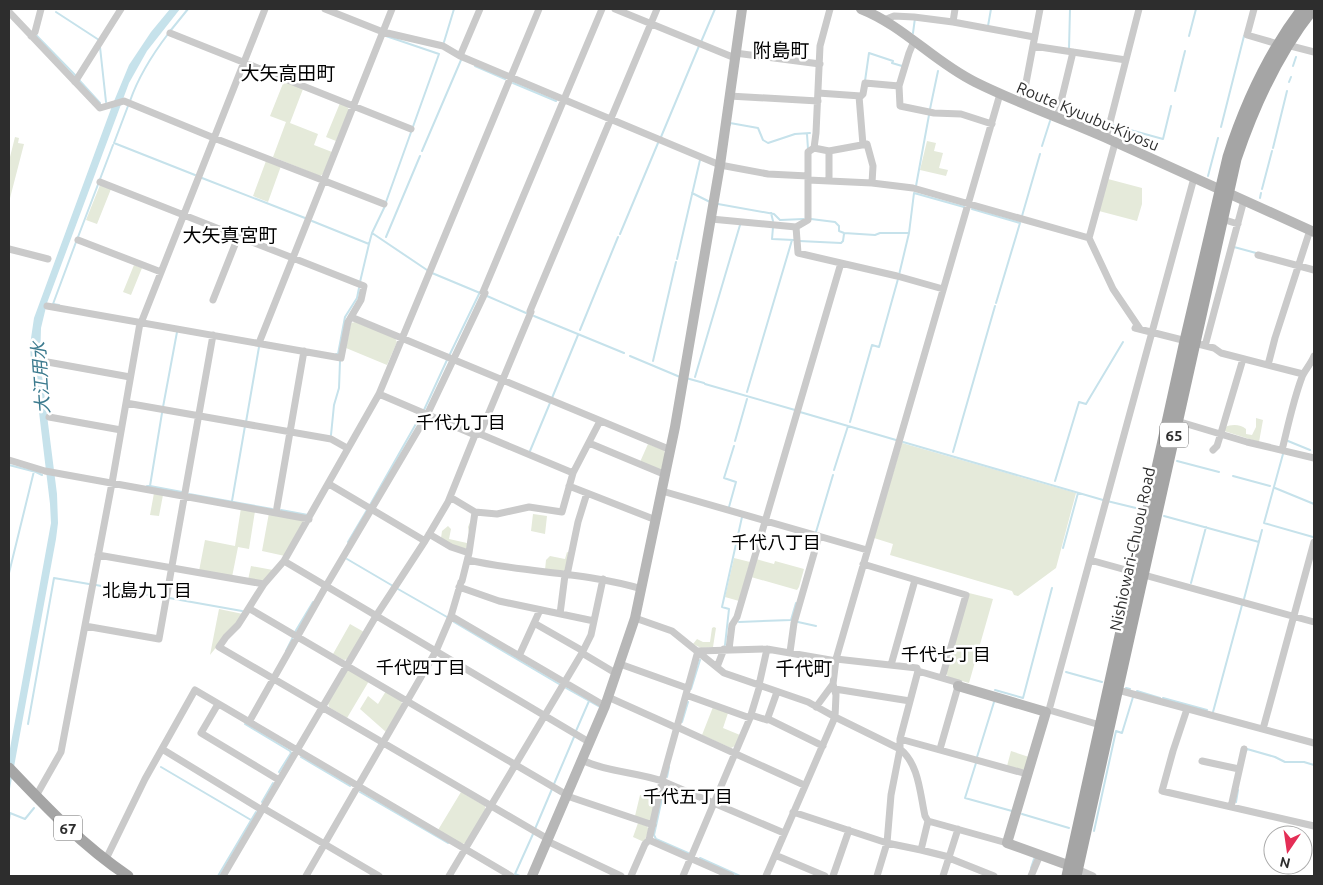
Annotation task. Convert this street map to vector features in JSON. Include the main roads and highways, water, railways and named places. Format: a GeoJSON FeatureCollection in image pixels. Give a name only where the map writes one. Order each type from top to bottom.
{"type":"FeatureCollection","features":[{"type":"Feature","properties":{"kind":"main road","name":"Nishiowari-Chuou Road"},"geometry":{"type":"LineString","coordinates":[[1283,45],[1302,9]]}},
{"type":"Feature","properties":{"kind":"main road","name":"Nishiowari-Chuou Road"},"geometry":{"type":"LineString","coordinates":[[1072,872],[1100,725],[1177,421],[1222,220],[1228,157],[1237,128],[1260,76],[1313,9]]}},
{"type":"Feature","properties":{"kind":"main road","name":"Nishiowari-Chuou Road"},"geometry":{"type":"LineString","coordinates":[[1072,872],[1118,690],[1139,574],[1194,344],[1224,191]]}},
{"type":"Feature","properties":{"kind":"main road","name":"67"},"geometry":{"type":"LineString","coordinates":[[11,770],[75,835],[105,861],[128,876]]}},
{"type":"Feature","properties":{"kind":"water","name":"大江用水"},"geometry":{"type":"Polygon","coordinates":[[[170,9],[180,9],[147,51],[129,83],[47,303],[41,328],[40,360],[57,494],[58,523],[9,794],[9,754],[51,523],[36,387],[31,363],[30,345],[34,318],[112,106],[129,65],[151,32],[170,9]]]}},
{"type":"Feature","properties":{"kind":"waterway"},"geometry":{"type":"LineString","coordinates":[[171,30],[188,9]]}},
{"type":"Feature","properties":{"kind":"waterway"},"geometry":{"type":"LineString","coordinates":[[444,42],[454,9]]}},
{"type":"Feature","properties":{"kind":"waterway"},"geometry":{"type":"LineString","coordinates":[[701,42],[715,9]]}},
{"type":"Feature","properties":{"kind":"waterway"},"geometry":{"type":"LineString","coordinates":[[988,26],[991,9]]}},
{"type":"Feature","properties":{"kind":"waterway"},"geometry":{"type":"LineString","coordinates":[[1069,49],[1070,9]]}},
{"type":"Feature","properties":{"kind":"waterway"},"geometry":{"type":"LineString","coordinates":[[1189,36],[1196,9]]}},
{"type":"Feature","properties":{"kind":"waterway"},"geometry":{"type":"LineString","coordinates":[[56,12],[99,40]]}},
{"type":"Feature","properties":{"kind":"waterway"},"geometry":{"type":"LineString","coordinates":[[913,33],[915,18]]}},
{"type":"Feature","properties":{"kind":"waterway"},"geometry":{"type":"LineString","coordinates":[[130,101],[146,66],[168,34]]}},
{"type":"Feature","properties":{"kind":"waterway"},"geometry":{"type":"LineString","coordinates":[[36,35],[76,76]]}},
{"type":"Feature","properties":{"kind":"waterway"},"geometry":{"type":"LineString","coordinates":[[386,36],[439,54],[386,202]]}},
{"type":"Feature","properties":{"kind":"waterway"},"geometry":{"type":"LineString","coordinates":[[1221,127],[1244,36]]}},
{"type":"Feature","properties":{"kind":"waterway"},"geometry":{"type":"LineString","coordinates":[[661,137],[699,46]]}},
{"type":"Feature","properties":{"kind":"waterway"},"geometry":{"type":"LineString","coordinates":[[100,47],[106,102]]}},
{"type":"Feature","properties":{"kind":"waterway"},"geometry":{"type":"LineString","coordinates":[[1175,91],[1185,51]]}},
{"type":"Feature","properties":{"kind":"waterway"},"geometry":{"type":"LineString","coordinates":[[865,81],[869,53],[893,61],[892,63],[903,65]]}},
{"type":"Feature","properties":{"kind":"waterway"},"geometry":{"type":"LineString","coordinates":[[1293,66],[1296,57]]}},
{"type":"Feature","properties":{"kind":"waterway"},"geometry":{"type":"LineString","coordinates":[[422,151],[461,60]]}},
{"type":"Feature","properties":{"kind":"waterway"},"geometry":{"type":"LineString","coordinates":[[475,66],[505,79]]}},
{"type":"Feature","properties":{"kind":"waterway"},"geometry":{"type":"LineString","coordinates":[[930,109],[938,71]]}},
{"type":"Feature","properties":{"kind":"waterway"},"geometry":{"type":"LineString","coordinates":[[1289,82],[1291,77]]}},
{"type":"Feature","properties":{"kind":"waterway"},"geometry":{"type":"LineString","coordinates":[[79,80],[100,103]]}},
{"type":"Feature","properties":{"kind":"waterway"},"geometry":{"type":"LineString","coordinates":[[513,83],[556,101]]}},
{"type":"Feature","properties":{"kind":"waterway"},"geometry":{"type":"LineString","coordinates":[[1273,148],[1287,91]]}},
{"type":"Feature","properties":{"kind":"waterway"},"geometry":{"type":"LineString","coordinates":[[128,106],[114,143],[195,175]]}},
{"type":"Feature","properties":{"kind":"waterway"},"geometry":{"type":"LineString","coordinates":[[1112,125],[1163,139],[1171,106]]}},
{"type":"Feature","properties":{"kind":"waterway"},"geometry":{"type":"LineString","coordinates":[[916,186],[929,115]]}},
{"type":"Feature","properties":{"kind":"waterway"},"geometry":{"type":"LineString","coordinates":[[1074,115],[1106,124]]}},
{"type":"Feature","properties":{"kind":"waterway"},"geometry":{"type":"LineString","coordinates":[[1042,146],[1050,121]]}},
{"type":"Feature","properties":{"kind":"waterway"},"geometry":{"type":"LineString","coordinates":[[730,125],[730,123],[758,128],[763,140],[768,143],[795,134],[810,133]]}},
{"type":"Feature","properties":{"kind":"waterway"},"geometry":{"type":"LineString","coordinates":[[807,134],[808,149]]}},
{"type":"Feature","properties":{"kind":"waterway"},"geometry":{"type":"LineString","coordinates":[[1208,176],[1218,138]]}},
{"type":"Feature","properties":{"kind":"waterway"},"geometry":{"type":"LineString","coordinates":[[620,234],[658,143]]}},
{"type":"Feature","properties":{"kind":"waterway"},"geometry":{"type":"LineString","coordinates":[[78,237],[113,145]]}},
{"type":"Feature","properties":{"kind":"waterway"},"geometry":{"type":"LineString","coordinates":[[1262,189],[1272,151]]}},
{"type":"Feature","properties":{"kind":"waterway"},"geometry":{"type":"LineString","coordinates":[[1022,216],[1040,154]]}},
{"type":"Feature","properties":{"kind":"waterway"},"geometry":{"type":"LineString","coordinates":[[386,237],[420,156]]}},
{"type":"Feature","properties":{"kind":"waterway"},"geometry":{"type":"LineString","coordinates":[[677,259],[700,160]]}},
{"type":"Feature","properties":{"kind":"waterway"},"geometry":{"type":"LineString","coordinates":[[202,178],[305,218]]}},
{"type":"Feature","properties":{"kind":"waterway"},"geometry":{"type":"LineString","coordinates":[[692,193],[710,202]]}},
{"type":"Feature","properties":{"kind":"waterway"},"geometry":{"type":"LineString","coordinates":[[811,219],[835,222],[839,226],[839,231],[844,233],[875,235],[880,233],[909,233],[914,193],[964,207]]}},
{"type":"Feature","properties":{"kind":"waterway"},"geometry":{"type":"LineString","coordinates":[[1260,198],[1261,193]]}},
{"type":"Feature","properties":{"kind":"waterway"},"geometry":{"type":"LineString","coordinates":[[718,204],[774,214],[780,220],[804,219]]}},
{"type":"Feature","properties":{"kind":"waterway"},"geometry":{"type":"LineString","coordinates":[[372,233],[385,206]]}},
{"type":"Feature","properties":{"kind":"waterway"},"geometry":{"type":"LineString","coordinates":[[972,209],[1020,223],[996,303]]}},
{"type":"Feature","properties":{"kind":"waterway"},"geometry":{"type":"LineString","coordinates":[[771,213],[773,221]]}},
{"type":"Feature","properties":{"kind":"waterway"},"geometry":{"type":"LineString","coordinates":[[312,221],[369,244],[372,233],[427,270]]}},
{"type":"Feature","properties":{"kind":"waterway"},"geometry":{"type":"LineString","coordinates":[[695,377],[740,225]]}},
{"type":"Feature","properties":{"kind":"waterway"},"geometry":{"type":"LineString","coordinates":[[771,227],[773,227],[772,239],[794,240]]}},
{"type":"Feature","properties":{"kind":"waterway"},"geometry":{"type":"LineString","coordinates":[[899,275],[909,233]]}},
{"type":"Feature","properties":{"kind":"waterway"},"geometry":{"type":"LineString","coordinates":[[799,241],[841,243],[844,234]]}},
{"type":"Feature","properties":{"kind":"waterway"},"geometry":{"type":"LineString","coordinates":[[580,330],[618,237]]}},
{"type":"Feature","properties":{"kind":"waterway"},"geometry":{"type":"LineString","coordinates":[[747,392],[792,240]]}},
{"type":"Feature","properties":{"kind":"waterway"},"geometry":{"type":"LineString","coordinates":[[59,305],[53,304],[76,242]]}},
{"type":"Feature","properties":{"kind":"waterway"},"geometry":{"type":"LineString","coordinates":[[360,282],[369,244]]}},
{"type":"Feature","properties":{"kind":"waterway"},"geometry":{"type":"LineString","coordinates":[[1234,247],[1256,253]]}},
{"type":"Feature","properties":{"kind":"waterway"},"geometry":{"type":"LineString","coordinates":[[653,361],[676,262]]}},
{"type":"Feature","properties":{"kind":"waterway"},"geometry":{"type":"LineString","coordinates":[[432,273],[480,293]]}},
{"type":"Feature","properties":{"kind":"waterway"},"geometry":{"type":"LineString","coordinates":[[850,422],[872,345],[879,347],[898,279]]}},
{"type":"Feature","properties":{"kind":"waterway"},"geometry":{"type":"LineString","coordinates":[[336,354],[338,354],[345,317],[357,298],[359,288]]}},
{"type":"Feature","properties":{"kind":"waterway"},"geometry":{"type":"LineString","coordinates":[[450,354],[480,292]]}},
{"type":"Feature","properties":{"kind":"waterway"},"geometry":{"type":"LineString","coordinates":[[487,296],[526,313]]}},
{"type":"Feature","properties":{"kind":"waterway"},"geometry":{"type":"LineString","coordinates":[[953,452],[995,306]]}},
{"type":"Feature","properties":{"kind":"waterway"},"geometry":{"type":"LineString","coordinates":[[534,316],[624,353]]}},
{"type":"Feature","properties":{"kind":"waterway"},"geometry":{"type":"LineString","coordinates":[[163,407],[177,332]]}},
{"type":"Feature","properties":{"kind":"waterway"},"geometry":{"type":"LineString","coordinates":[[552,398],[578,335]]}},
{"type":"Feature","properties":{"kind":"waterway"},"geometry":{"type":"LineString","coordinates":[[1055,481],[1079,402],[1086,404],[1123,342]]}},
{"type":"Feature","properties":{"kind":"waterway"},"geometry":{"type":"LineString","coordinates":[[246,422],[259,347]]}},
{"type":"Feature","properties":{"kind":"waterway"},"geometry":{"type":"LineString","coordinates":[[630,356],[680,377]]}},
{"type":"Feature","properties":{"kind":"waterway"},"geometry":{"type":"LineString","coordinates":[[424,410],[447,360]]}},
{"type":"Feature","properties":{"kind":"waterway"},"geometry":{"type":"LineString","coordinates":[[331,435],[334,405],[339,388],[340,361]]}},
{"type":"Feature","properties":{"kind":"waterway"},"geometry":{"type":"LineString","coordinates":[[686,378],[704,383]]}},
{"type":"Feature","properties":{"kind":"waterway"},"geometry":{"type":"LineString","coordinates":[[705,384],[795,410]]}},
{"type":"Feature","properties":{"kind":"waterway"},"geometry":{"type":"LineString","coordinates":[[735,441],[747,399]]}},
{"type":"Feature","properties":{"kind":"waterway"},"geometry":{"type":"LineString","coordinates":[[530,451],[550,403]]}},
{"type":"Feature","properties":{"kind":"waterway"},"geometry":{"type":"LineString","coordinates":[[800,412],[896,440]]}},
{"type":"Feature","properties":{"kind":"waterway"},"geometry":{"type":"LineString","coordinates":[[147,486],[150,486],[162,413]]}},
{"type":"Feature","properties":{"kind":"waterway"},"geometry":{"type":"LineString","coordinates":[[370,505],[421,415]]}},
{"type":"Feature","properties":{"kind":"waterway"},"geometry":{"type":"LineString","coordinates":[[232,501],[245,426]]}},
{"type":"Feature","properties":{"kind":"waterway"},"geometry":{"type":"LineString","coordinates":[[834,470],[848,426]]}},
{"type":"Feature","properties":{"kind":"waterway"},"geometry":{"type":"LineString","coordinates":[[1288,441],[1310,450]]}},
{"type":"Feature","properties":{"kind":"waterway"},"geometry":{"type":"LineString","coordinates":[[903,442],[1103,500]]}},
{"type":"Feature","properties":{"kind":"waterway"},"geometry":{"type":"LineString","coordinates":[[729,507],[736,482],[724,478],[734,446]]}},
{"type":"Feature","properties":{"kind":"waterway"},"geometry":{"type":"LineString","coordinates":[[1283,454],[1264,523],[1313,537]]}},
{"type":"Feature","properties":{"kind":"waterway"},"geometry":{"type":"LineString","coordinates":[[1177,461],[1219,472]]}},
{"type":"Feature","properties":{"kind":"waterway"},"geometry":{"type":"LineString","coordinates":[[9,465],[42,475]]}},
{"type":"Feature","properties":{"kind":"waterway"},"geometry":{"type":"LineString","coordinates":[[9,573],[34,471]]}},
{"type":"Feature","properties":{"kind":"waterway"},"geometry":{"type":"LineString","coordinates":[[816,532],[833,475]]}},
{"type":"Feature","properties":{"kind":"waterway"},"geometry":{"type":"LineString","coordinates":[[1233,476],[1270,486]]}},
{"type":"Feature","properties":{"kind":"waterway"},"geometry":{"type":"LineString","coordinates":[[150,486],[182,492]]}},
{"type":"Feature","properties":{"kind":"waterway"},"geometry":{"type":"LineString","coordinates":[[1275,488],[1314,504]]}},
{"type":"Feature","properties":{"kind":"waterway"},"geometry":{"type":"LineString","coordinates":[[1063,548],[1078,493]]}},
{"type":"Feature","properties":{"kind":"waterway"},"geometry":{"type":"LineString","coordinates":[[189,494],[272,509]]}},
{"type":"Feature","properties":{"kind":"waterway"},"geometry":{"type":"LineString","coordinates":[[1107,501],[1140,509]]}},
{"type":"Feature","properties":{"kind":"waterway"},"geometry":{"type":"LineString","coordinates":[[281,510],[308,515]]}},
{"type":"Feature","properties":{"kind":"waterway"},"geometry":{"type":"LineString","coordinates":[[348,542],[367,510]]}},
{"type":"Feature","properties":{"kind":"waterway"},"geometry":{"type":"LineString","coordinates":[[1164,516],[1259,542]]}},
{"type":"Feature","properties":{"kind":"waterway"},"geometry":{"type":"LineString","coordinates":[[725,645],[729,609],[722,607],[742,517]]}},
{"type":"Feature","properties":{"kind":"waterway"},"geometry":{"type":"LineString","coordinates":[[1191,583],[1206,527]]}},
{"type":"Feature","properties":{"kind":"waterway"},"geometry":{"type":"LineString","coordinates":[[1244,599],[1262,530]]}},
{"type":"Feature","properties":{"kind":"waterway"},"geometry":{"type":"LineString","coordinates":[[347,559],[393,586]]}},
{"type":"Feature","properties":{"kind":"waterway"},"geometry":{"type":"LineString","coordinates":[[28,724],[54,578],[89,584]]}},
{"type":"Feature","properties":{"kind":"waterway"},"geometry":{"type":"LineString","coordinates":[[96,585],[164,598]]}},
{"type":"Feature","properties":{"kind":"waterway"},"geometry":{"type":"LineString","coordinates":[[995,690],[1023,698],[1052,588]]}},
{"type":"Feature","properties":{"kind":"waterway"},"geometry":{"type":"LineString","coordinates":[[398,589],[447,617]]}},
{"type":"Feature","properties":{"kind":"waterway"},"geometry":{"type":"LineString","coordinates":[[169,598],[242,611]]}},
{"type":"Feature","properties":{"kind":"waterway"},"geometry":{"type":"LineString","coordinates":[[295,632],[313,602]]}},
{"type":"Feature","properties":{"kind":"waterway"},"geometry":{"type":"LineString","coordinates":[[739,622],[791,620],[796,603]]}},
{"type":"Feature","properties":{"kind":"waterway"},"geometry":{"type":"LineString","coordinates":[[1213,712],[1242,605]]}},
{"type":"Feature","properties":{"kind":"waterway"},"geometry":{"type":"LineString","coordinates":[[454,622],[559,684]]}},
{"type":"Feature","properties":{"kind":"waterway"},"geometry":{"type":"LineString","coordinates":[[798,622],[816,626]]}},
{"type":"Feature","properties":{"kind":"waterway"},"geometry":{"type":"LineString","coordinates":[[286,651],[293,637]]}},
{"type":"Feature","properties":{"kind":"waterway"},"geometry":{"type":"LineString","coordinates":[[691,689],[700,660]]}},
{"type":"Feature","properties":{"kind":"waterway"},"geometry":{"type":"LineString","coordinates":[[1066,672],[1102,682]]}},
{"type":"Feature","properties":{"kind":"waterway"},"geometry":{"type":"LineString","coordinates":[[566,688],[600,707]]}},
{"type":"Feature","properties":{"kind":"waterway"},"geometry":{"type":"LineString","coordinates":[[1126,688],[1130,689]]}},
{"type":"Feature","properties":{"kind":"waterway"},"geometry":{"type":"LineString","coordinates":[[1137,691],[1160,698]]}},
{"type":"Feature","properties":{"kind":"waterway"},"geometry":{"type":"LineString","coordinates":[[1094,831],[1116,731],[1122,733],[1133,697]]}},
{"type":"Feature","properties":{"kind":"waterway"},"geometry":{"type":"LineString","coordinates":[[1163,698],[1207,710]]}},
{"type":"Feature","properties":{"kind":"waterway"},"geometry":{"type":"LineString","coordinates":[[576,731],[589,701]]}},
{"type":"Feature","properties":{"kind":"waterway"},"geometry":{"type":"LineString","coordinates":[[682,722],[688,702]]}},
{"type":"Feature","properties":{"kind":"waterway"},"geometry":{"type":"LineString","coordinates":[[977,757],[994,702]]}},
{"type":"Feature","properties":{"kind":"waterway"},"geometry":{"type":"LineString","coordinates":[[245,724],[290,751],[291,753],[279,772]]}},
{"type":"Feature","properties":{"kind":"waterway"},"geometry":{"type":"LineString","coordinates":[[554,784],[574,737]]}},
{"type":"Feature","properties":{"kind":"waterway"},"geometry":{"type":"LineString","coordinates":[[1246,751],[1247,749],[1285,762],[1304,762],[1314,765]]}},
{"type":"Feature","properties":{"kind":"waterway"},"geometry":{"type":"LineString","coordinates":[[301,757],[350,786]]}},
{"type":"Feature","properties":{"kind":"waterway"},"geometry":{"type":"LineString","coordinates":[[976,763],[965,798],[1012,811]]}},
{"type":"Feature","properties":{"kind":"waterway"},"geometry":{"type":"LineString","coordinates":[[161,767],[251,820]]}},
{"type":"Feature","properties":{"kind":"waterway"},"geometry":{"type":"LineString","coordinates":[[667,777],[669,767]]}},
{"type":"Feature","properties":{"kind":"waterway"},"geometry":{"type":"LineString","coordinates":[[262,802],[273,783]]}},
{"type":"Feature","properties":{"kind":"waterway"},"geometry":{"type":"LineString","coordinates":[[535,829],[552,789]]}},
{"type":"Feature","properties":{"kind":"waterway"},"geometry":{"type":"LineString","coordinates":[[664,789],[654,835],[656,839],[688,853]]}},
{"type":"Feature","properties":{"kind":"waterway"},"geometry":{"type":"LineString","coordinates":[[1236,802],[1238,790]]}},
{"type":"Feature","properties":{"kind":"waterway"},"geometry":{"type":"LineString","coordinates":[[360,792],[448,843]]}},
{"type":"Feature","properties":{"kind":"waterway"},"geometry":{"type":"LineString","coordinates":[[9,820],[10,813],[25,819],[34,808]]}},
{"type":"Feature","properties":{"kind":"waterway"},"geometry":{"type":"LineString","coordinates":[[218,876],[256,812]]}},
{"type":"Feature","properties":{"kind":"waterway"},"geometry":{"type":"LineString","coordinates":[[1022,814],[1069,828]]}},
{"type":"Feature","properties":{"kind":"waterway"},"geometry":{"type":"LineString","coordinates":[[520,876],[515,874],[533,834]]}},
{"type":"Feature","properties":{"kind":"waterway"},"geometry":{"type":"LineString","coordinates":[[700,858],[740,876]]}},
{"type":"Feature","properties":{"kind":"waterway"},"geometry":{"type":"LineString","coordinates":[[1031,868],[1034,859]]}},
{"type":"Feature","properties":{"kind":"district","name":"附島町"},"geometry":{"type":"Point","coordinates":[781,50]}},
{"type":"Feature","properties":{"kind":"district","name":"大矢高田町"},"geometry":{"type":"Point","coordinates":[288,73]}},
{"type":"Feature","properties":{"kind":"district","name":"大矢真宮町"},"geometry":{"type":"Point","coordinates":[230,235]}},
{"type":"Feature","properties":{"kind":"district","name":"千代九丁目"},"geometry":{"type":"Point","coordinates":[461,422]}},
{"type":"Feature","properties":{"kind":"district","name":"千代八丁目"},"geometry":{"type":"Point","coordinates":[776,542]}},
{"type":"Feature","properties":{"kind":"district","name":"北島九丁目"},"geometry":{"type":"Point","coordinates":[147,590]}},
{"type":"Feature","properties":{"kind":"district","name":"千代七丁目"},"geometry":{"type":"Point","coordinates":[946,654]}},
{"type":"Feature","properties":{"kind":"district","name":"千代四丁目"},"geometry":{"type":"Point","coordinates":[421,667]}},
{"type":"Feature","properties":{"kind":"district","name":"千代町"},"geometry":{"type":"Point","coordinates":[804,668]}},
{"type":"Feature","properties":{"kind":"district","name":"千代五丁目"},"geometry":{"type":"Point","coordinates":[688,796]}}]}
